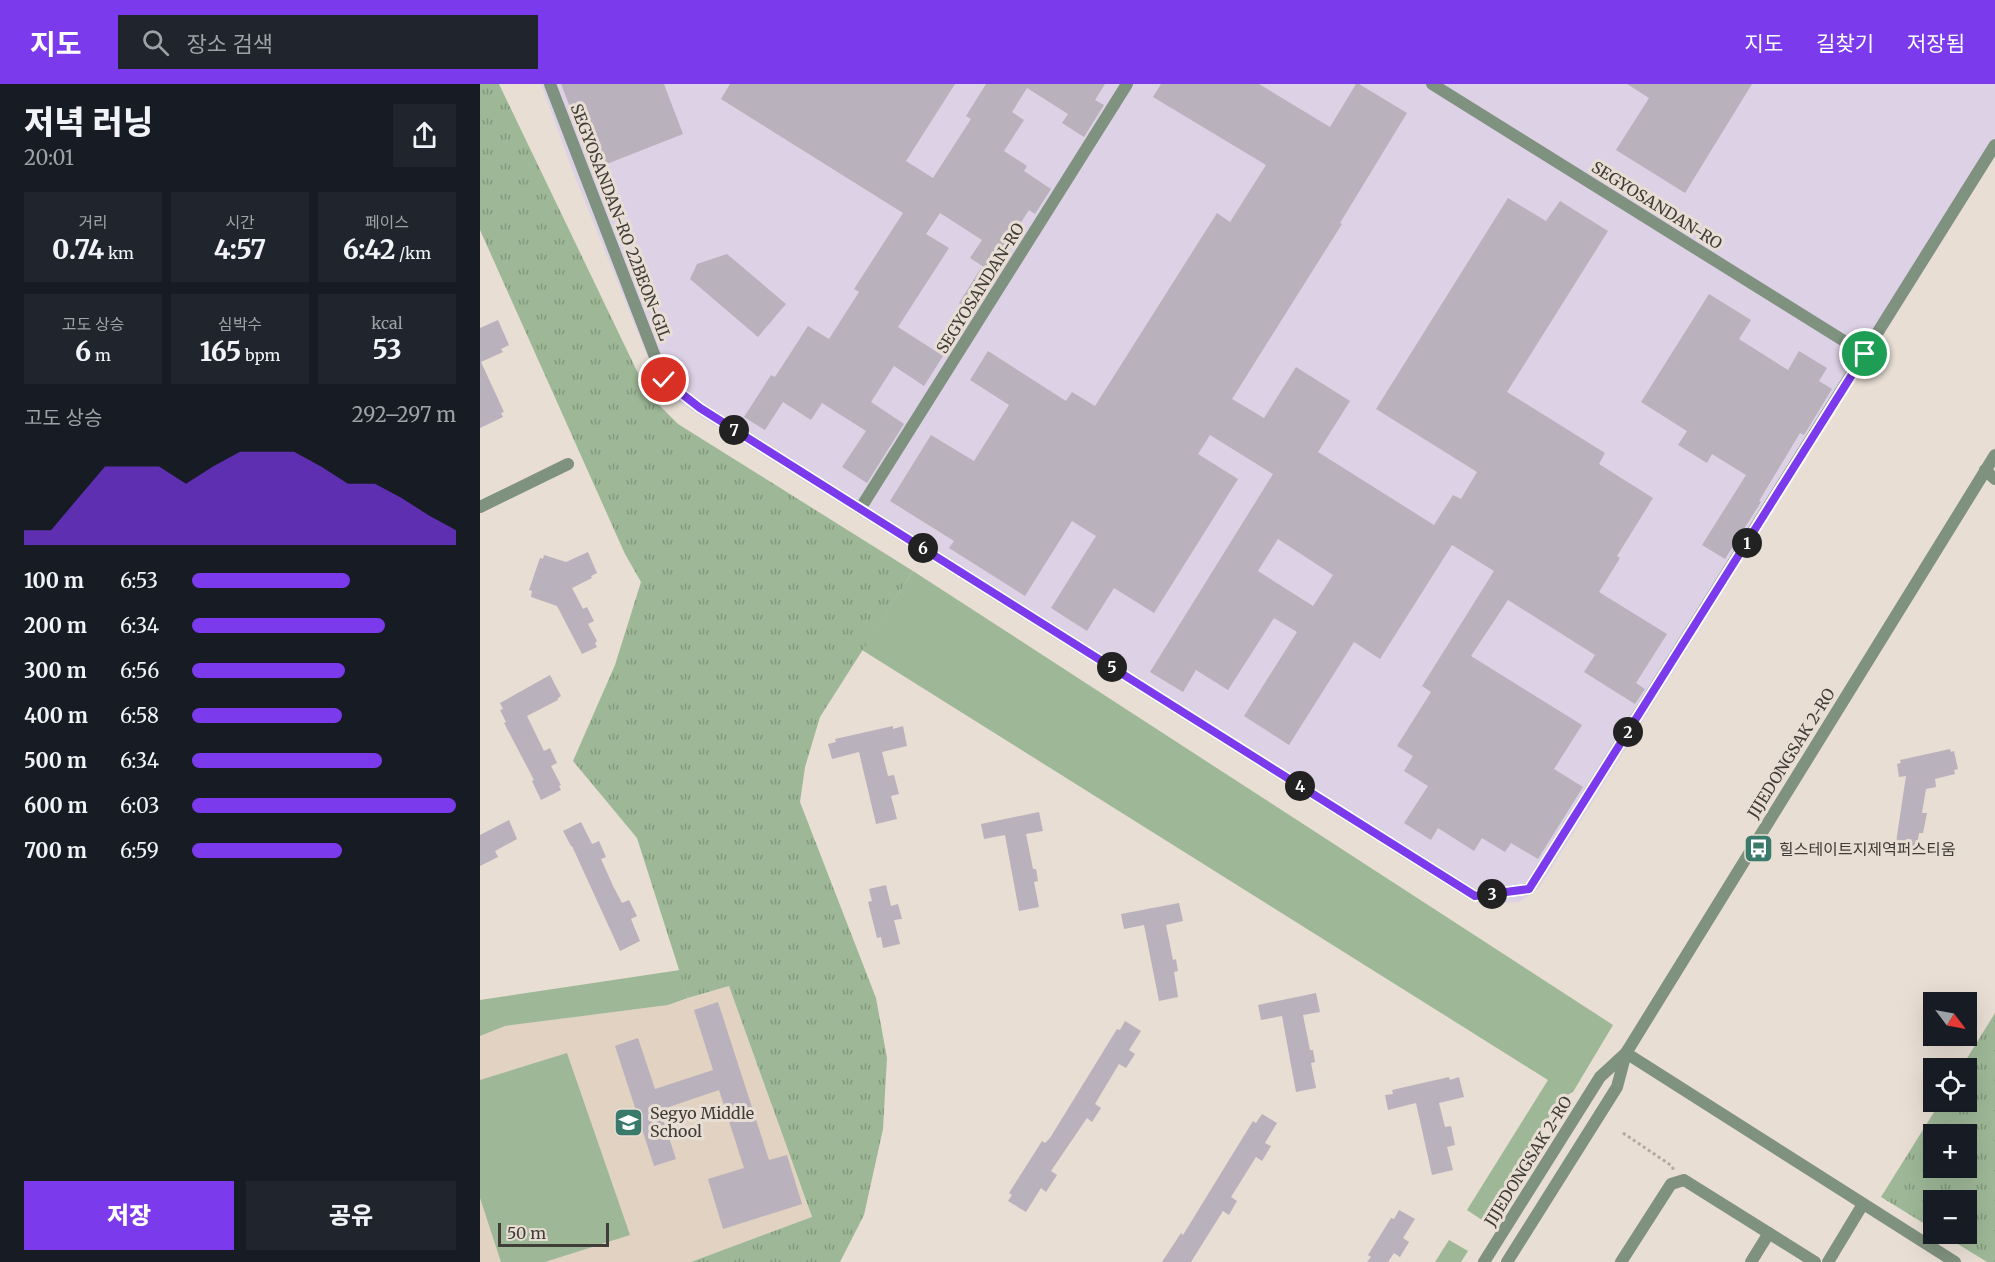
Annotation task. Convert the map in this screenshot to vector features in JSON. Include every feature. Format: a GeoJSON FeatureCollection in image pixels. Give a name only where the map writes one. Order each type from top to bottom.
{"type":"FeatureCollection","features":[{"type":"Feature","properties":{"kind":"street","name":"SEGYOSANDAN-RO 22BEON-GIL"},"geometry":{"type":"LineString","coordinates":[[550,84],[664,380],[700,408],[1475,896],[1529,889],[1865,354]]}},
{"type":"Feature","properties":{"kind":"street","name":"SEGYOSANDAN-RO"},"geometry":{"type":"LineString","coordinates":[[860,509],[1127,84]]}},
{"type":"Feature","properties":{"kind":"street","name":"SEGYOSANDAN-RO"},"geometry":{"type":"LineString","coordinates":[[1432,84],[1865,354]]}},
{"type":"Feature","properties":{"kind":"street"},"geometry":{"type":"LineString","coordinates":[[1865,354],[1995,145]]}},
{"type":"Feature","properties":{"kind":"street","name":"JIJEDONGSAK 2-RO"},"geometry":{"type":"LineString","coordinates":[[1485,1262],[1600,1077],[1626,1053],[1990,472],[1995,455]]}},
{"type":"Feature","properties":{"kind":"street"},"geometry":{"type":"LineString","coordinates":[[480,507],[568,464]]}},
{"type":"Feature","properties":{"kind":"street"},"geometry":{"type":"LineString","coordinates":[[1990,472],[1995,479]]}},
{"type":"Feature","properties":{"kind":"street"},"geometry":{"type":"LineString","coordinates":[[1626,1053],[1955,1262]]}},
{"type":"Feature","properties":{"kind":"street","name":"JIJEDONGSAK 2-RO"},"geometry":{"type":"LineString","coordinates":[[1507,1262],[1617,1087],[1626,1053]]}},
{"type":"Feature","properties":{"kind":"street"},"geometry":{"type":"LineString","coordinates":[[1621,1262],[1671,1184],[1684,1180],[1815,1262]]}},
{"type":"Feature","properties":{"kind":"street"},"geometry":{"type":"LineString","coordinates":[[1828,1262],[1863,1204]]}},
{"type":"Feature","properties":{"kind":"street"},"geometry":{"type":"LineString","coordinates":[[1751,1262],[1769,1233]]}},
{"type":"Feature","properties":{"kind":"path"},"geometry":{"type":"LineString","coordinates":[[1623,1133],[1672,1166],[1678,1182]]}},
{"type":"Feature","properties":{"kind":"shaded area"},"geometry":{"type":"Polygon","coordinates":[[[541,84],[1995,84],[1995,156],[1539,888],[1519,902],[1480,904],[669,395],[646,353],[572,169],[541,84]]]}},
{"type":"Feature","properties":{"kind":"shaded area","name":"Segyo Middle School"},"geometry":{"type":"Polygon","coordinates":[[[729,986],[812,1218],[691,1262],[480,1262],[480,1036],[505,1026],[668,1005],[729,986]]]}},
{"type":"Feature","properties":{"kind":"green space"},"geometry":{"type":"Polygon","coordinates":[[[480,84],[499,84],[648,394],[678,424],[913,571],[820,717],[805,767],[800,802],[876,998],[887,1058],[883,1129],[864,1215],[840,1262],[691,1262],[812,1217],[729,986],[688,998],[637,838],[573,761],[615,665],[641,582],[625,554],[480,230],[480,84]]]}},
{"type":"Feature","properties":{"kind":"green space"},"geometry":{"type":"Polygon","coordinates":[[[913,571],[1613,1025],[1573,1092],[1560,1099],[1485,1222],[1467,1210],[1548,1080],[862,650],[913,571]]]}},
{"type":"Feature","properties":{"kind":"green space"},"geometry":{"type":"Polygon","coordinates":[[[680,970],[688,998],[668,1005],[505,1026],[480,1036],[480,1000],[680,970]]]}},
{"type":"Feature","properties":{"kind":"green space"},"geometry":{"type":"Polygon","coordinates":[[[1995,1013],[1995,1262],[1987,1262],[1958,1244],[1977,1244],[1977,1190],[1923,1190],[1923,1223],[1881,1197],[1923,1130],[1923,1178],[1977,1178],[1977,1124],[1927,1124],[1934,1112],[1977,1112],[1977,1058],[1967,1058],[1975,1046],[1977,1046],[1977,1042],[1995,1013]]]}},
{"type":"Feature","properties":{"kind":"green space"},"geometry":{"type":"Polygon","coordinates":[[[567,1053],[630,1235],[545,1262],[501,1262],[480,1198],[480,1080],[567,1053]]]}},
{"type":"Feature","properties":{"kind":"green space"},"geometry":{"type":"Polygon","coordinates":[[[1449,1240],[1468,1251],[1461,1262],[1435,1262],[1449,1240]]]}},
{"type":"Feature","properties":{"kind":"building"},"geometry":{"type":"Polygon","coordinates":[[[561,84],[664,84],[683,134],[594,169],[561,84]]]}},
{"type":"Feature","properties":{"kind":"building"},"geometry":{"type":"Polygon","coordinates":[[[730,84],[955,84],[906,161],[933,178],[971,119],[966,116],[986,84],[1105,84],[1095,100],[1104,105],[1084,137],[1062,123],[1068,114],[1027,88],[1012,112],[1024,120],[1004,151],[1027,166],[1024,171],[1051,189],[1035,214],[1029,210],[990,271],[970,258],[982,240],[940,213],[926,234],[949,248],[898,327],[943,356],[924,386],[894,366],[871,402],[904,424],[867,483],[842,467],[866,431],[822,403],[811,420],[783,402],[765,430],[744,417],[771,375],[775,377],[808,326],[829,339],[859,292],[854,289],[903,213],[721,99],[730,84]]]}},
{"type":"Feature","properties":{"kind":"building"},"geometry":{"type":"Polygon","coordinates":[[[1161,84],[1259,84],[1330,127],[1356,84],[1359,84],[1407,113],[1340,223],[1342,224],[1232,399],[1264,418],[1296,367],[1350,401],[1318,452],[1434,525],[1453,495],[1461,499],[1477,472],[1376,409],[1508,198],[1546,221],[1560,201],[1608,231],[1507,392],[1605,453],[1599,464],[1653,498],[1617,556],[1620,558],[1599,592],[1667,634],[1636,683],[1645,689],[1635,704],[1584,672],[1595,655],[1508,600],[1471,656],[1582,725],[1554,769],[1583,787],[1538,859],[1511,843],[1505,852],[1482,838],[1474,851],[1438,828],[1431,840],[1404,823],[1428,786],[1404,771],[1413,756],[1397,746],[1431,692],[1422,686],[1494,571],[1452,545],[1380,659],[1354,642],[1289,745],[1244,716],[1297,632],[1274,618],[1228,690],[1196,670],[1183,692],[1150,672],[1273,474],[1210,435],[1198,454],[1238,479],[1154,613],[1114,588],[1087,631],[1051,608],[1096,536],[1072,521],[1025,596],[949,548],[954,541],[890,501],[931,435],[974,461],[1009,405],[970,380],[988,351],[1066,401],[1072,392],[1095,406],[1217,213],[1230,222],[1266,165],[1153,97],[1161,84]],[[1278,539],[1258,571],[1313,606],[1333,575],[1278,539]]]}},
{"type":"Feature","properties":{"kind":"building"},"geometry":{"type":"Polygon","coordinates":[[[1627,84],[1752,84],[1685,193],[1616,150],[1649,98],[1627,84]]]}},
{"type":"Feature","properties":{"kind":"building"},"geometry":{"type":"Polygon","coordinates":[[[727,254],[786,304],[758,337],[690,279],[697,264],[727,254]]]}},
{"type":"Feature","properties":{"kind":"building"},"geometry":{"type":"Polygon","coordinates":[[[981,268],[996,278],[974,312],[959,303],[981,268]]]}},
{"type":"Feature","properties":{"kind":"building"},"geometry":{"type":"Polygon","coordinates":[[[1709,294],[1751,320],[1739,339],[1788,370],[1799,351],[1827,368],[1819,381],[1832,389],[1804,435],[1800,433],[1725,559],[1702,545],[1746,475],[1712,454],[1707,463],[1678,445],[1687,431],[1641,402],[1709,294]]]}},
{"type":"Feature","properties":{"kind":"building"},"geometry":{"type":"Polygon","coordinates":[[[498,320],[509,345],[501,349],[503,352],[481,362],[504,412],[501,413],[503,417],[480,428],[480,328],[498,320]]]}},
{"type":"Feature","properties":{"kind":"building"},"geometry":{"type":"Polygon","coordinates":[[[588,552],[597,573],[572,588],[583,609],[587,607],[594,621],[588,624],[597,641],[595,643],[597,647],[582,654],[557,606],[531,597],[532,591],[529,590],[540,558],[543,559],[544,555],[566,562],[588,552]]]}},
{"type":"Feature","properties":{"kind":"building"},"geometry":{"type":"Polygon","coordinates":[[[550,675],[561,696],[558,700],[527,716],[544,751],[550,748],[557,763],[551,766],[561,785],[559,786],[561,790],[541,800],[532,781],[534,780],[504,723],[506,722],[500,710],[503,709],[500,703],[550,675]]]}},
{"type":"Feature","properties":{"kind":"building"},"geometry":{"type":"Polygon","coordinates":[[[893,726],[893,729],[903,726],[907,746],[882,752],[888,776],[894,775],[899,794],[891,796],[897,819],[876,824],[859,752],[832,759],[828,744],[836,742],[835,739],[893,726]]]}},
{"type":"Feature","properties":{"kind":"building"},"geometry":{"type":"Polygon","coordinates":[[[1950,749],[1951,752],[1954,751],[1958,769],[1954,770],[1955,774],[1935,779],[1936,787],[1926,789],[1922,813],[1927,813],[1923,833],[1919,833],[1916,852],[1895,849],[1906,776],[1899,777],[1897,764],[1901,763],[1900,760],[1950,749]]]}},
{"type":"Feature","properties":{"kind":"building"},"geometry":{"type":"Polygon","coordinates":[[[1039,812],[1043,831],[1026,834],[1033,869],[1036,869],[1038,881],[1034,882],[1039,907],[1019,911],[1005,835],[984,839],[981,824],[1039,812]]]}},
{"type":"Feature","properties":{"kind":"building"},"geometry":{"type":"Polygon","coordinates":[[[509,820],[517,839],[495,851],[498,857],[480,866],[480,835],[509,820]]]}},
{"type":"Feature","properties":{"kind":"building"},"geometry":{"type":"Polygon","coordinates":[[[581,822],[592,844],[599,841],[606,857],[601,859],[622,903],[629,900],[637,916],[631,919],[640,941],[620,951],[563,831],[581,822]]]}},
{"type":"Feature","properties":{"kind":"building"},"geometry":{"type":"Polygon","coordinates":[[[886,885],[891,906],[898,904],[902,919],[894,920],[900,944],[883,948],[881,937],[877,938],[868,902],[872,901],[869,889],[886,885]]]}},
{"type":"Feature","properties":{"kind":"building"},"geometry":{"type":"Polygon","coordinates":[[[1179,903],[1183,921],[1166,925],[1173,960],[1176,959],[1178,971],[1174,972],[1178,997],[1159,1001],[1144,925],[1124,929],[1121,914],[1179,903]]]}},
{"type":"Feature","properties":{"kind":"building"},"geometry":{"type":"Polygon","coordinates":[[[1316,993],[1320,1012],[1303,1015],[1310,1050],[1313,1050],[1315,1062],[1311,1063],[1316,1088],[1296,1092],[1282,1016],[1261,1020],[1258,1005],[1316,993]]]}},
{"type":"Feature","properties":{"kind":"building"},"geometry":{"type":"Polygon","coordinates":[[[718,1002],[769,1160],[787,1155],[802,1204],[723,1229],[708,1179],[744,1168],[719,1090],[660,1110],[676,1159],[654,1166],[615,1046],[638,1038],[655,1089],[713,1070],[694,1010],[718,1002]]]}},
{"type":"Feature","properties":{"kind":"building"},"geometry":{"type":"Polygon","coordinates":[[[1125,1021],[1141,1031],[1129,1050],[1135,1054],[1126,1068],[1119,1064],[1095,1104],[1101,1108],[1092,1122],[1087,1118],[1051,1171],[1057,1175],[1046,1192],[1041,1188],[1026,1212],[1008,1201],[1012,1195],[1009,1193],[1042,1141],[1045,1143],[1050,1138],[1117,1029],[1120,1030],[1125,1021]]]}},
{"type":"Feature","properties":{"kind":"building"},"geometry":{"type":"Polygon","coordinates":[[[1449,1077],[1450,1080],[1459,1077],[1464,1097],[1439,1103],[1445,1127],[1451,1126],[1455,1145],[1447,1147],[1453,1170],[1432,1175],[1416,1103],[1388,1110],[1385,1095],[1393,1094],[1392,1090],[1449,1077]]]}},
{"type":"Feature","properties":{"kind":"building"},"geometry":{"type":"Polygon","coordinates":[[[1262,1114],[1277,1123],[1265,1143],[1271,1146],[1262,1161],[1256,1157],[1231,1197],[1237,1201],[1229,1215],[1223,1211],[1191,1262],[1162,1262],[1181,1233],[1183,1235],[1253,1121],[1256,1123],[1262,1114]]]}},
{"type":"Feature","properties":{"kind":"building"},"geometry":{"type":"Polygon","coordinates":[[[1399,1210],[1415,1219],[1403,1238],[1409,1242],[1400,1257],[1394,1253],[1388,1262],[1367,1262],[1371,1257],[1368,1255],[1391,1218],[1394,1219],[1399,1210]]]}},
{"type":"Feature","properties":{"kind":"place","name":"힐스테이트지제역퍼스티움"},"geometry":{"type":"Point","coordinates":[1758,849]}},
{"type":"Feature","properties":{"kind":"place","name":"Segyo Middle School"},"geometry":{"type":"Point","coordinates":[629,1122]}},
{"type":"Feature","properties":{"kind":"route"},"geometry":{"type":"LineString","coordinates":[[664,380],[700,408],[1475,896],[1529,889],[1865,354]]}}]}
